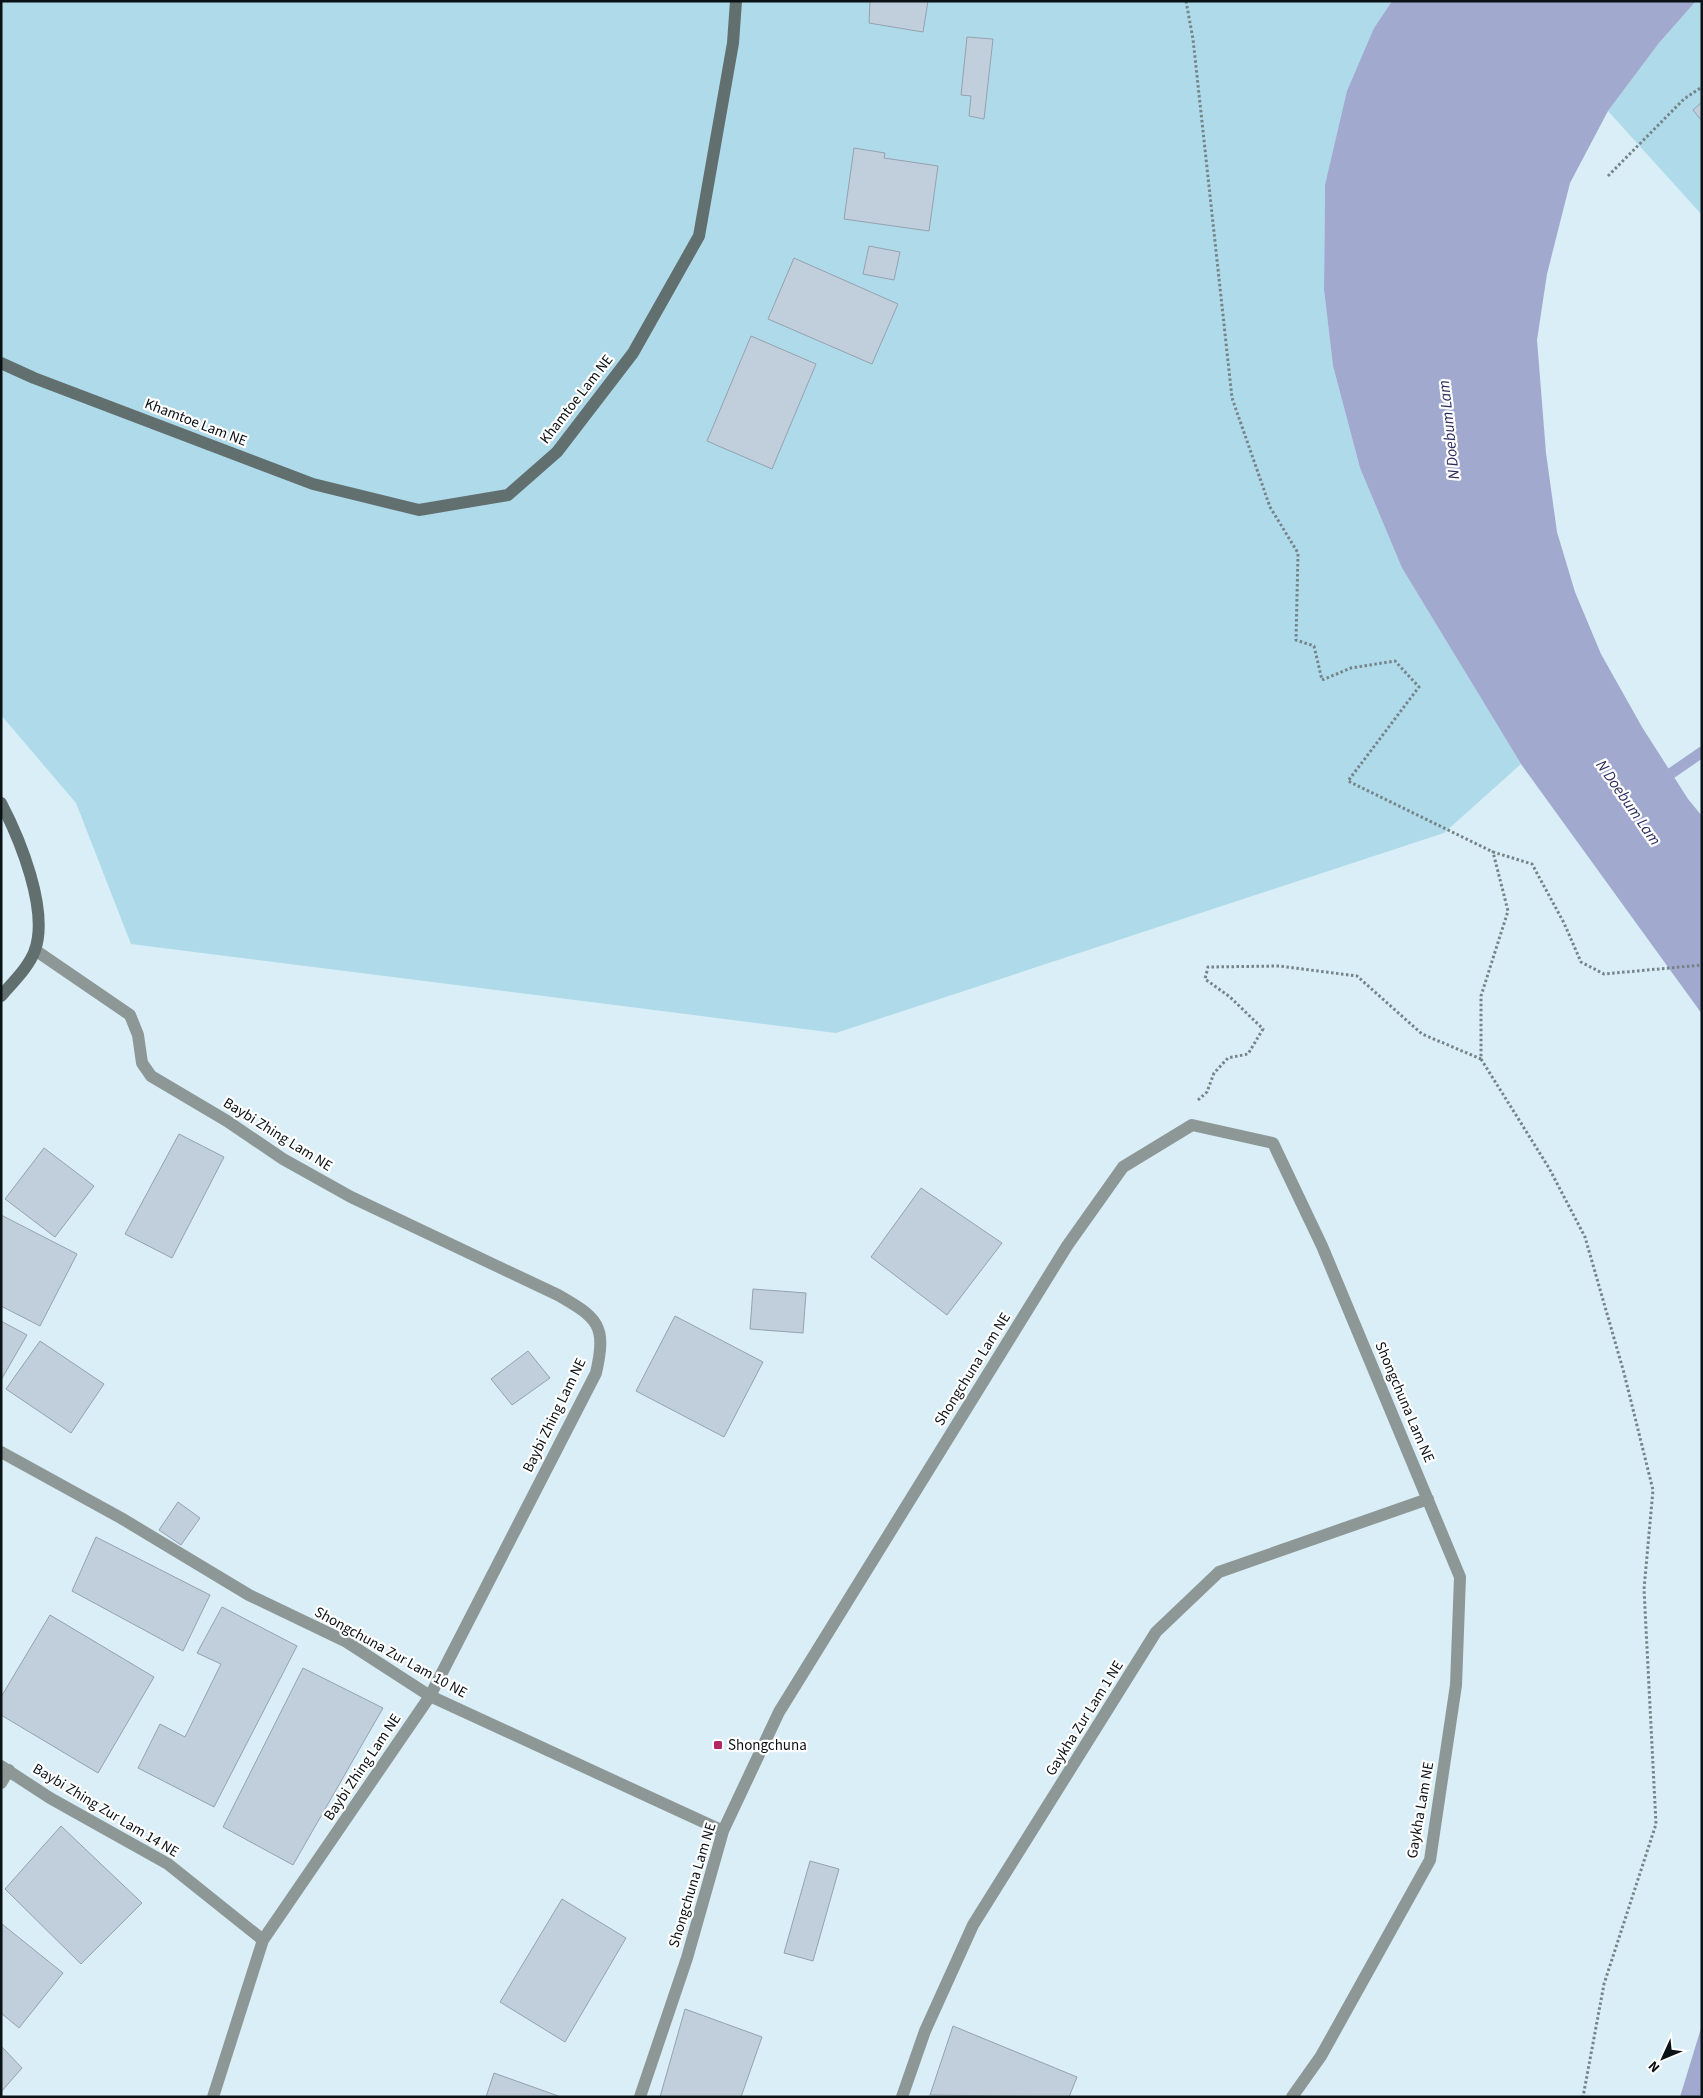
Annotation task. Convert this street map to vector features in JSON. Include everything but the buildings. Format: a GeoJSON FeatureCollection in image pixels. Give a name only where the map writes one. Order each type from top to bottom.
{"type":"FeatureCollection","features":[{"type":"Feature","properties":{"kind":"main road","name":"Khamtoe Lam NE"},"geometry":{"type":"LineString","coordinates":[[1,363],[34,378],[313,484],[419,510],[508,495],[557,452],[633,353],[698,236],[733,43],[736,1]]}},
{"type":"Feature","properties":{"kind":"main road"},"geometry":{"type":"LineString","coordinates":[[1,803],[25,859],[34,893],[40,928],[35,950],[27,965],[1,996]]}},
{"type":"Feature","properties":{"kind":"street","name":"Baybi Zhing Lam NE"},"geometry":{"type":"LineString","coordinates":[[35,950],[130,1015],[138,1035],[142,1062],[151,1076],[227,1121],[283,1159],[350,1197],[558,1295],[586,1311],[598,1327],[602,1341],[596,1372],[430,1696],[263,1940],[213,2097]]}},
{"type":"Feature","properties":{"kind":"street","name":"Shongchuna Lam NE"},"geometry":{"type":"LineString","coordinates":[[640,2097],[690,1950],[723,1831],[779,1712],[1068,1246],[1123,1167],[1192,1124],[1273,1143],[1322,1246],[1428,1498]]}},
{"type":"Feature","properties":{"kind":"street","name":"Shongchuna Zur Lam 10 NE"},"geometry":{"type":"LineString","coordinates":[[1,1452],[121,1518],[249,1595],[345,1641],[430,1696],[723,1831]]}},
{"type":"Feature","properties":{"kind":"street","name":"Gaykha Zur Lam 1 NE"},"geometry":{"type":"LineString","coordinates":[[902,2097],[925,2031],[974,1925],[1156,1632],[1219,1572],[1428,1498]]}},
{"type":"Feature","properties":{"kind":"street","name":"Gaykha Lam NE"},"geometry":{"type":"LineString","coordinates":[[1292,2097],[1320,2056],[1430,1860],[1456,1685],[1460,1577],[1428,1498]]}},
{"type":"Feature","properties":{"kind":"street","name":"Baybi Zhing Zur Lam 14 NE"},"geometry":{"type":"LineString","coordinates":[[5,1768],[50,1798],[168,1864],[263,1940]]}},
{"type":"Feature","properties":{"kind":"street"},"geometry":{"type":"LineString","coordinates":[[1,1783],[5,1768]]}},
{"type":"Feature","properties":{"kind":"path"},"geometry":{"type":"LineString","coordinates":[[1186,1],[1193,39],[1232,398],[1270,507],[1298,553],[1296,640],[1314,646],[1322,680],[1351,668],[1395,662],[1419,687],[1348,781],[1493,852],[1532,864],[1564,922],[1581,962],[1604,974],[1702,965]]}},
{"type":"Feature","properties":{"kind":"path"},"geometry":{"type":"LineString","coordinates":[[1608,176],[1684,99],[1702,86]]}},
{"type":"Feature","properties":{"kind":"path"},"geometry":{"type":"LineString","coordinates":[[1493,852],[1508,911],[1481,996],[1481,1059],[1549,1168],[1585,1237],[1624,1373],[1653,1490],[1644,1589],[1656,1824],[1604,1984],[1583,2097]]}},
{"type":"Feature","properties":{"kind":"path"},"geometry":{"type":"LineString","coordinates":[[1195,1102],[1208,1092],[1214,1073],[1228,1058],[1248,1054],[1263,1029],[1230,997],[1205,979],[1208,967],[1279,966],[1357,976],[1422,1034],[1481,1059]]}},
{"type":"Feature","properties":{"kind":"shaded area"},"geometry":{"type":"Polygon","coordinates":[[[1,1],[1392,1],[1374,28],[1325,185],[1324,290],[1333,366],[1360,468],[1402,568],[1521,764],[1444,833],[836,1033],[131,944],[76,803],[1,715],[1,1]]]}},
{"type":"Feature","properties":{"kind":"shaded area"},"geometry":{"type":"Polygon","coordinates":[[[1696,1],[1702,1],[1702,215],[1608,111],[1659,43],[1696,1]]]}},
{"type":"Feature","properties":{"kind":"water","name":"N Doebum Lam"},"geometry":{"type":"Polygon","coordinates":[[[1392,1],[1696,1],[1659,43],[1608,111],[1570,183],[1547,274],[1537,340],[1546,453],[1557,532],[1575,592],[1601,654],[1642,727],[1688,799],[1702,816],[1702,1014],[1521,764],[1402,568],[1360,468],[1333,366],[1324,290],[1325,185],[1347,91],[1374,28],[1392,1]]]}},
{"type":"Feature","properties":{"kind":"water"},"geometry":{"type":"Polygon","coordinates":[[[1702,2025],[1702,2097],[1680,2097],[1702,2025]]]}},
{"type":"Feature","properties":{"kind":"waterway"},"geometry":{"type":"LineString","coordinates":[[1660,781],[1702,752]]}},
{"type":"Feature","properties":{"kind":"place","name":"Shongchuna"},"geometry":{"type":"Point","coordinates":[718,1745]}}]}
